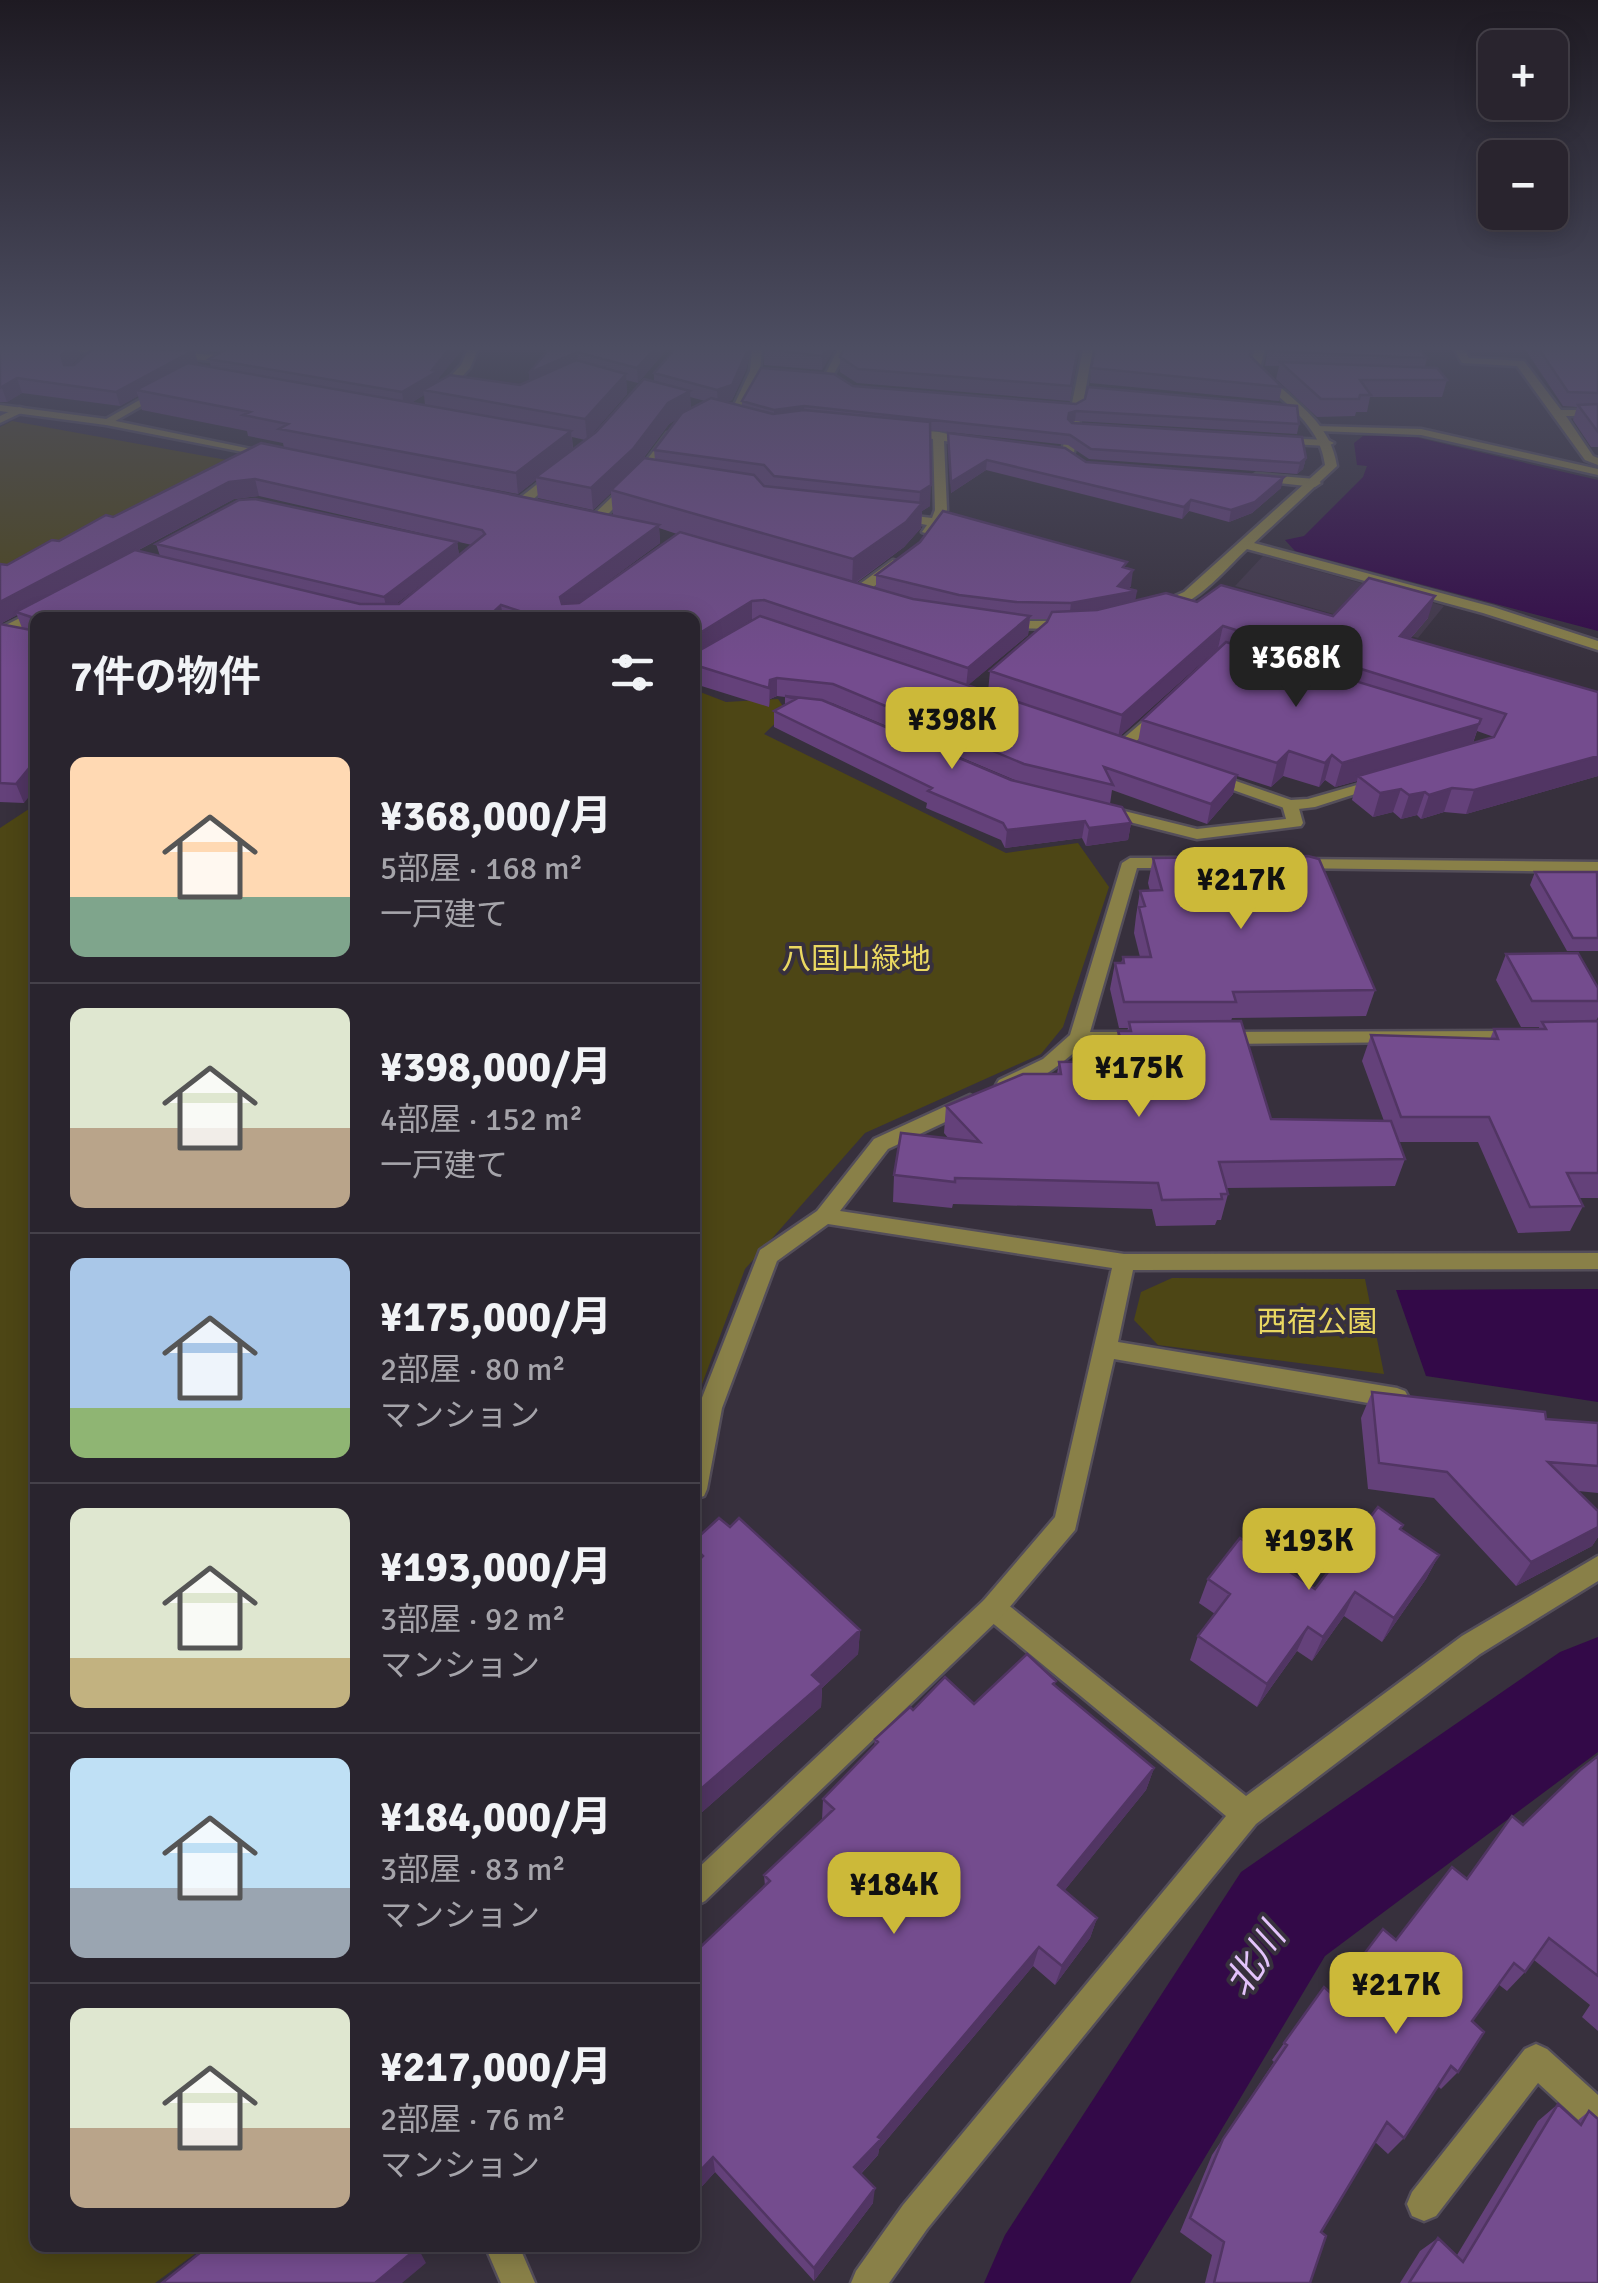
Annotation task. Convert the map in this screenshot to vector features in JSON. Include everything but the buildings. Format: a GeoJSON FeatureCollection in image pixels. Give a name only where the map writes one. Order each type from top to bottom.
{"type":"FeatureCollection","features":[{"type":"Feature","properties":{"kind":"street"},"geometry":{"type":"LineString","coordinates":[[276,456],[294,459]]}},
{"type":"Feature","properties":{"kind":"street"},"geometry":{"type":"LineString","coordinates":[[596,518],[655,456]]}},
{"type":"Feature","properties":{"kind":"street"},"geometry":{"type":"LineString","coordinates":[[919,548],[940,518],[942,499],[936,456]]}},
{"type":"Feature","properties":{"kind":"street"},"geometry":{"type":"LineString","coordinates":[[1149,612],[1189,594],[1247,545],[1315,484],[1330,466],[1329,456]]}},
{"type":"Feature","properties":{"kind":"street"},"geometry":{"type":"LineString","coordinates":[[1525,456],[1598,472]]}},
{"type":"Feature","properties":{"kind":"street"},"geometry":{"type":"LineString","coordinates":[[520,503],[576,460]]}},
{"type":"Feature","properties":{"kind":"street"},"geometry":{"type":"LineString","coordinates":[[641,475],[659,478]]}},
{"type":"Feature","properties":{"kind":"street"},"geometry":{"type":"LineString","coordinates":[[1240,477],[1315,484]]}},
{"type":"Feature","properties":{"kind":"street"},"geometry":{"type":"LineString","coordinates":[[502,499],[539,507]]}},
{"type":"Feature","properties":{"kind":"street"},"geometry":{"type":"LineString","coordinates":[[577,515],[614,523]]}},
{"type":"Feature","properties":{"kind":"street"},"geometry":{"type":"LineString","coordinates":[[878,516],[934,522]]}},
{"type":"Feature","properties":{"kind":"street"},"geometry":{"type":"LineString","coordinates":[[1247,545],[1488,610],[1598,646]]}},
{"type":"Feature","properties":{"kind":"street"},"geometry":{"type":"LineString","coordinates":[[858,592],[907,557]]}},
{"type":"Feature","properties":{"kind":"street"},"geometry":{"type":"LineString","coordinates":[[841,586],[872,596]]}},
{"type":"Feature","properties":{"kind":"street"},"geometry":{"type":"LineString","coordinates":[[40,612],[51,606]]}},
{"type":"Feature","properties":{"kind":"street"},"geometry":{"type":"LineString","coordinates":[[1,633],[30,617]]}},
{"type":"Feature","properties":{"kind":"street"},"geometry":{"type":"LineString","coordinates":[[984,622],[1040,633],[1082,624]]}},
{"type":"Feature","properties":{"kind":"street"},"geometry":{"type":"LineString","coordinates":[[1,633],[18,636]]}},
{"type":"Feature","properties":{"kind":"street"},"geometry":{"type":"LineString","coordinates":[[1123,746],[1176,695]]}},
{"type":"Feature","properties":{"kind":"street"},"geometry":{"type":"LineString","coordinates":[[1106,741],[1142,753]]}},
{"type":"Feature","properties":{"kind":"street"},"geometry":{"type":"LineString","coordinates":[[1198,772],[1290,805],[1308,804],[1404,776]]}},
{"type":"Feature","properties":{"kind":"street"},"geometry":{"type":"LineString","coordinates":[[1089,807],[1197,834],[1295,822],[1290,805]]}},
{"type":"Feature","properties":{"kind":"street"},"geometry":{"type":"LineString","coordinates":[[700,1462],[710,1408],[768,1256],[824,1216],[881,1144],[1050,1064],[1079,1038],[1130,863],[1189,864]]}},
{"type":"Feature","properties":{"kind":"street"},"geometry":{"type":"LineString","coordinates":[[1267,864],[1598,867]]}},
{"type":"Feature","properties":{"kind":"street"},"geometry":{"type":"LineString","coordinates":[[1198,1038],[1538,1037]]}},
{"type":"Feature","properties":{"kind":"street"},"geometry":{"type":"LineString","coordinates":[[1079,1038],[1159,1038]]}},
{"type":"Feature","properties":{"kind":"street"},"geometry":{"type":"LineString","coordinates":[[824,1216],[1124,1262],[1598,1261]]}},
{"type":"Feature","properties":{"kind":"street"},"geometry":{"type":"LineString","coordinates":[[700,1886],[993,1608],[1066,1522],[1108,1349],[1124,1262]]}},
{"type":"Feature","properties":{"kind":"street"},"geometry":{"type":"LineString","coordinates":[[1108,1349],[1422,1403]]}},
{"type":"Feature","properties":{"kind":"street"},"geometry":{"type":"LineString","coordinates":[[868,2283],[916,2218],[1246,1814],[1471,1645],[1598,1568]]}},
{"type":"Feature","properties":{"kind":"street"},"geometry":{"type":"LineString","coordinates":[[993,1608],[1246,1814]]}},
{"type":"Feature","properties":{"kind":"street"},"geometry":{"type":"LineString","coordinates":[[1424,2204],[1536,2060],[1598,2117]]}},
{"type":"Feature","properties":{"kind":"street"},"geometry":{"type":"LineString","coordinates":[[505,2252],[518,2283]]}},
{"type":"Feature","properties":{"kind":"shaded area"},"geometry":{"type":"Polygon","coordinates":[[[1356,456],[1494,456],[1598,480],[1598,631],[1295,551],[1285,540],[1304,536],[1363,477],[1367,466],[1357,465],[1356,456]]]}},
{"type":"Feature","properties":{"kind":"shaded area"},"geometry":{"type":"Polygon","coordinates":[[[1263,556],[1444,606],[1418,638],[1235,586],[1263,556]]]}},
{"type":"Feature","properties":{"kind":"shaded area"},"geometry":{"type":"Polygon","coordinates":[[[1598,1289],[1598,1402],[1426,1376],[1396,1290],[1598,1289]]]}},
{"type":"Feature","properties":{"kind":"green space"},"geometry":{"type":"Polygon","coordinates":[[[0,456],[202,456],[249,464],[0,580],[0,456]]]}},
{"type":"Feature","properties":{"kind":"green space","name":"八国山緑地"},"geometry":{"type":"Polygon","coordinates":[[[700,692],[726,702],[778,699],[787,712],[764,734],[1006,853],[1078,843],[1109,887],[1063,1027],[1041,1054],[865,1133],[745,1269],[700,1390],[700,692]]]}},
{"type":"Feature","properties":{"kind":"green space"},"geometry":{"type":"Polygon","coordinates":[[[30,808],[30,2252],[198,2252],[155,2283],[0,2283],[0,828],[30,808]]]}},
{"type":"Feature","properties":{"kind":"green space","name":"西宿公園"},"geometry":{"type":"Polygon","coordinates":[[[1172,1278],[1365,1279],[1384,1374],[1158,1345],[1134,1320],[1141,1292],[1172,1278]]]}},
{"type":"Feature","properties":{"kind":"waterway","name":"北川"},"geometry":{"type":"LineString","coordinates":[[1053,2283],[1283,1914],[1598,1688]]}}]}
